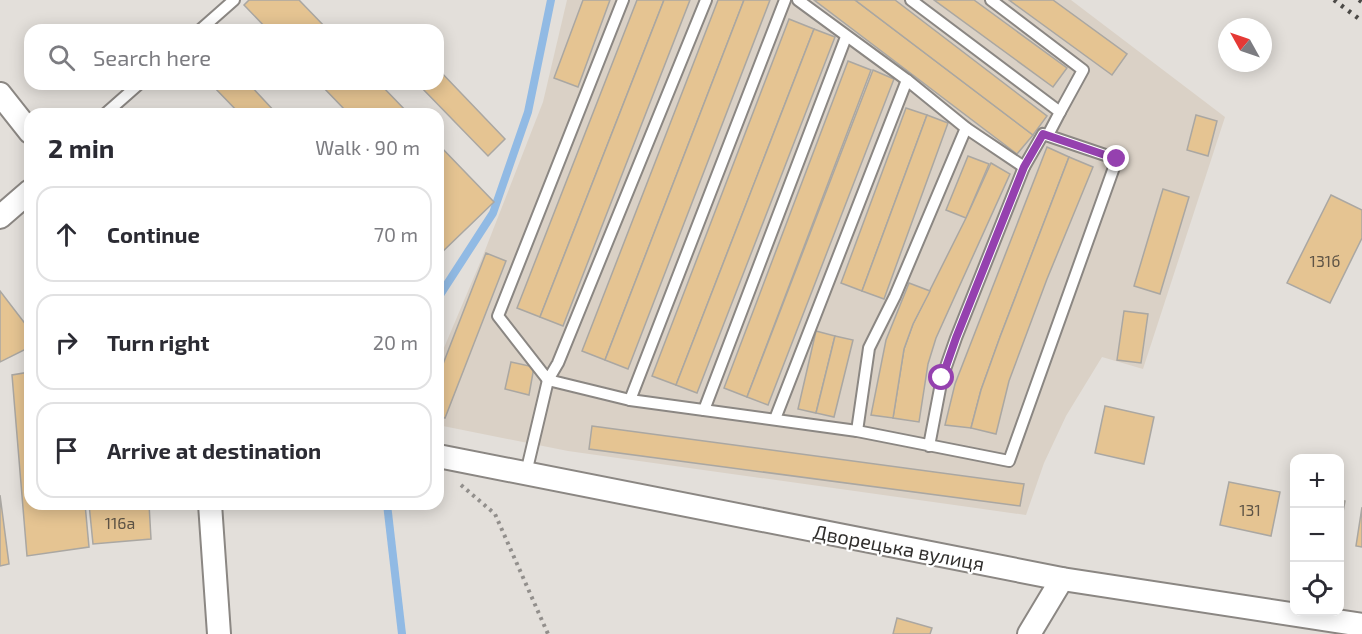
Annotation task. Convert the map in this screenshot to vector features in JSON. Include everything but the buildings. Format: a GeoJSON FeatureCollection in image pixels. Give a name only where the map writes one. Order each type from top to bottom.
{"type":"FeatureCollection","features":[{"type":"Feature","properties":{"kind":"street"},"geometry":{"type":"LineString","coordinates":[[0,94],[24,124]]}},
{"type":"Feature","properties":{"kind":"street"},"geometry":{"type":"LineString","coordinates":[[0,217],[24,196]]}},
{"type":"Feature","properties":{"kind":"street","name":"Дворецька вулиця"},"geometry":{"type":"LineString","coordinates":[[444,457],[1062,579],[1362,625]]}},
{"type":"Feature","properties":{"kind":"street"},"geometry":{"type":"LineString","coordinates":[[210,510],[219,634]]}},
{"type":"Feature","properties":{"kind":"street"},"geometry":{"type":"LineString","coordinates":[[1029,634],[1062,579]]}},
{"type":"Feature","properties":{"kind":"lane"},"geometry":{"type":"LineString","coordinates":[[207,24],[234,0]]}},
{"type":"Feature","properties":{"kind":"lane"},"geometry":{"type":"LineString","coordinates":[[623,0],[498,316],[548,380],[630,400],[857,431],[929,446],[1008,461],[1117,159],[1043,134],[1024,167],[956,338],[942,378],[929,446]]}},
{"type":"Feature","properties":{"kind":"lane"},"geometry":{"type":"LineString","coordinates":[[526,473],[548,380],[558,363],[706,0]]}},
{"type":"Feature","properties":{"kind":"lane"},"geometry":{"type":"LineString","coordinates":[[630,400],[785,0]]}},
{"type":"Feature","properties":{"kind":"lane"},"geometry":{"type":"LineString","coordinates":[[798,0],[907,80],[966,128],[1024,167]]}},
{"type":"Feature","properties":{"kind":"lane"},"geometry":{"type":"LineString","coordinates":[[910,0],[1060,112]]}},
{"type":"Feature","properties":{"kind":"lane"},"geometry":{"type":"LineString","coordinates":[[991,0],[1083,70],[1048,135]]}},
{"type":"Feature","properties":{"kind":"lane"},"geometry":{"type":"LineString","coordinates":[[704,410],[846,37]]}},
{"type":"Feature","properties":{"kind":"lane"},"geometry":{"type":"LineString","coordinates":[[775,419],[907,80]]}},
{"type":"Feature","properties":{"kind":"lane"},"geometry":{"type":"LineString","coordinates":[[112,108],[132,90]]}},
{"type":"Feature","properties":{"kind":"lane"},"geometry":{"type":"LineString","coordinates":[[857,431],[869,348],[895,296],[966,128]]}},
{"type":"Feature","properties":{"kind":"path"},"geometry":{"type":"LineString","coordinates":[[454,479],[495,514],[548,634]]}},
{"type":"Feature","properties":{"kind":"shaded area"},"geometry":{"type":"Polygon","coordinates":[[[567,0],[1071,0],[1225,117],[1143,369],[1102,357],[1066,416],[1044,463],[1026,515],[568,451],[444,426],[444,348],[543,102],[567,0]]]}},
{"type":"Feature","properties":{"kind":"waterway"},"geometry":{"type":"LineString","coordinates":[[444,289],[493,213],[528,112],[551,0]]}},
{"type":"Feature","properties":{"kind":"waterway"},"geometry":{"type":"LineString","coordinates":[[388,510],[402,634]]}},
{"type":"Feature","properties":{"kind":"railway"},"geometry":{"type":"LineString","coordinates":[[1334,0],[1362,21]]}},
{"type":"Feature","properties":{"kind":"route"},"geometry":{"type":"LineString","coordinates":[[942,378],[1024,167],[1043,134],[1117,159]]}}]}
